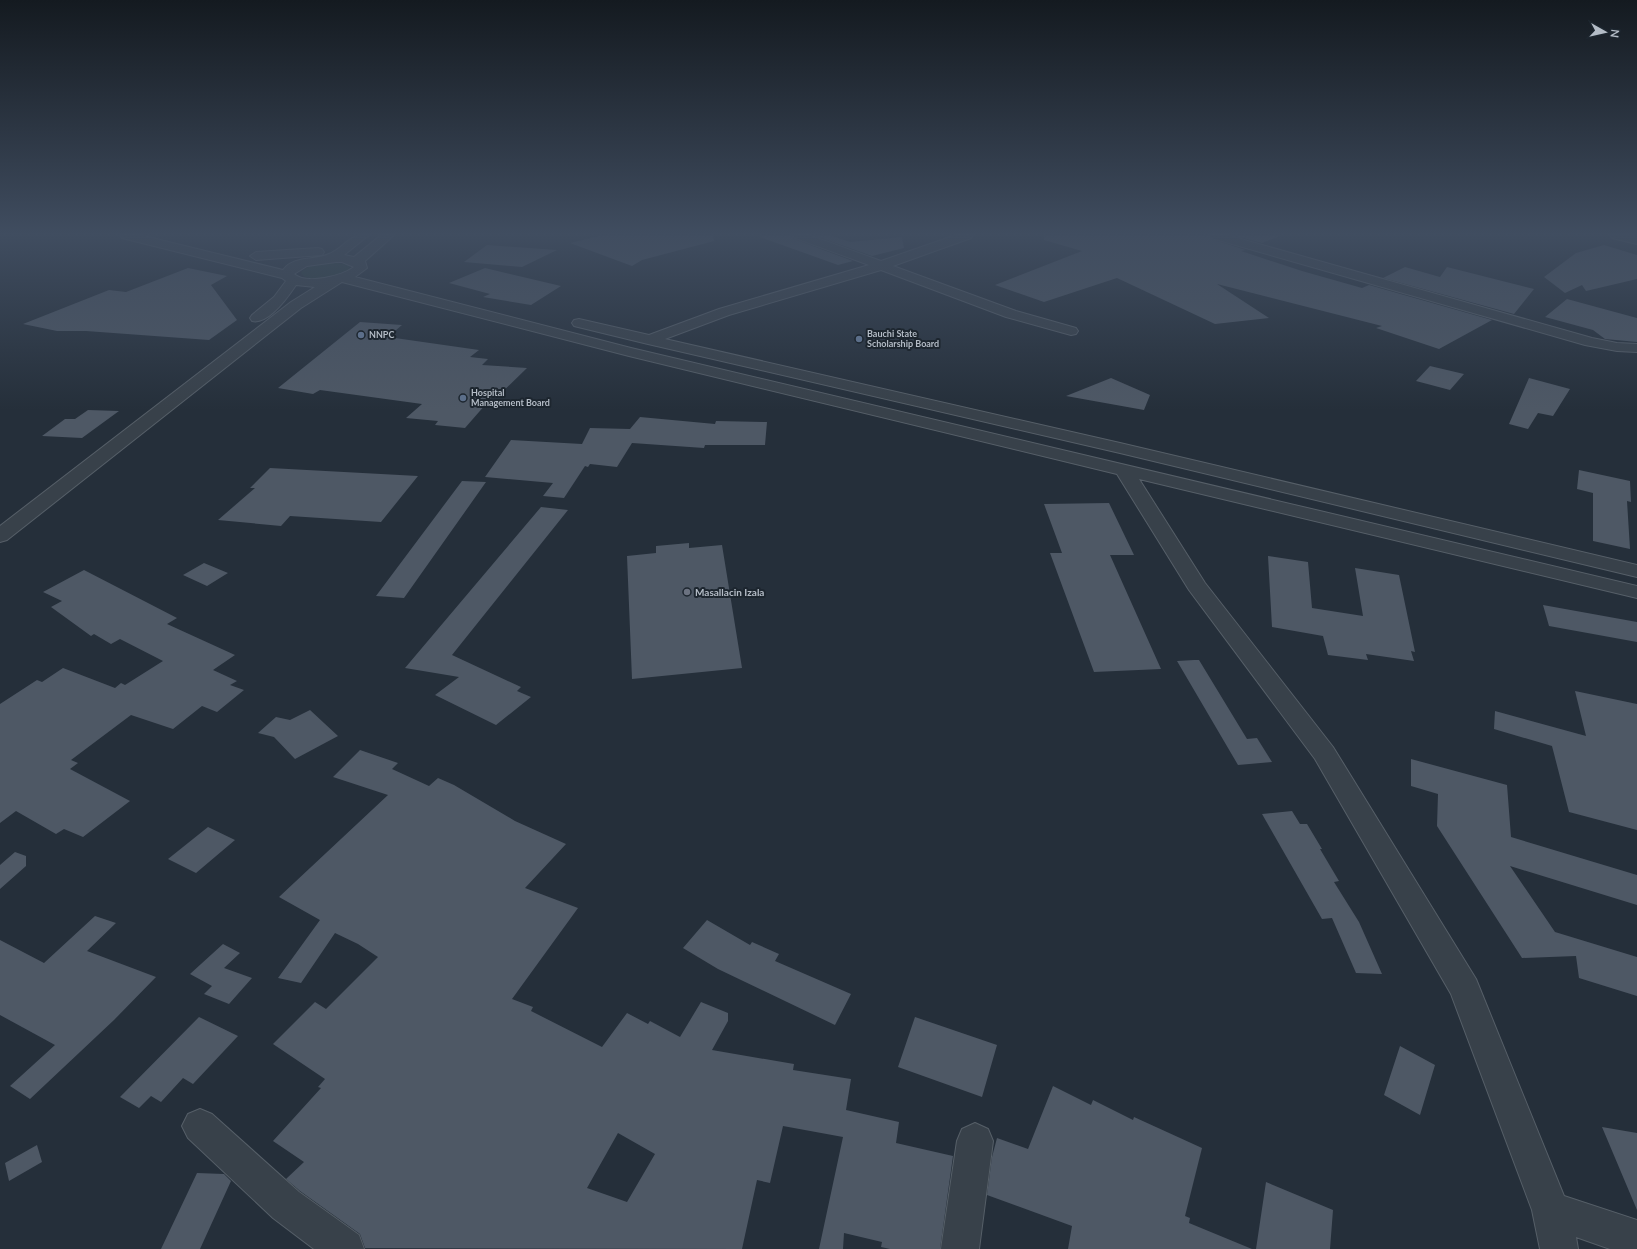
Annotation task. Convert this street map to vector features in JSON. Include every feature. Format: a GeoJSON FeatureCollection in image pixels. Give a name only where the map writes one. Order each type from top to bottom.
{"type":"FeatureCollection","features":[{"type":"Feature","properties":{"kind":"street"},"geometry":{"type":"LineString","coordinates":[[0,522],[279,300],[282,293]]}},
{"type":"Feature","properties":{"kind":"street"},"geometry":{"type":"LineString","coordinates":[[0,536],[296,305],[323,293]]}},
{"type":"Feature","properties":{"kind":"street"},"geometry":{"type":"LineString","coordinates":[[390,293],[1637,592]]}},
{"type":"Feature","properties":{"kind":"street"},"geometry":{"type":"LineString","coordinates":[[465,293],[648,340],[1120,448],[1637,571]]}},
{"type":"Feature","properties":{"kind":"street"},"geometry":{"type":"LineString","coordinates":[[648,340],[724,312],[787,293]]}},
{"type":"Feature","properties":{"kind":"street"},"geometry":{"type":"LineString","coordinates":[[954,293],[1011,314],[1070,331]]}},
{"type":"Feature","properties":{"kind":"street"},"geometry":{"type":"LineString","coordinates":[[1419,293],[1590,342],[1617,347],[1637,348]]}},
{"type":"Feature","properties":{"kind":"street"},"geometry":{"type":"LineString","coordinates":[[1124,470],[1196,586],[1324,753],[1465,989],[1551,1210],[1559,1249]]}},
{"type":"Feature","properties":{"kind":"street"},"geometry":{"type":"LineString","coordinates":[[200,1126],[286,1205],[345,1249]]}},
{"type":"Feature","properties":{"kind":"street"},"geometry":{"type":"LineString","coordinates":[[960,1249],[975,1141]]}},
{"type":"Feature","properties":{"kind":"street"},"geometry":{"type":"LineString","coordinates":[[1551,1210],[1637,1239]]}},
{"type":"Feature","properties":{"kind":"building"},"geometry":{"type":"Polygon","coordinates":[[[101,293],[217,293],[237,320],[209,340],[86,331],[57,331],[23,324],[101,293]]]}},
{"type":"Feature","properties":{"kind":"building"},"geometry":{"type":"Polygon","coordinates":[[[487,293],[549,293],[531,305],[483,297],[490,294],[487,293]]]}},
{"type":"Feature","properties":{"kind":"building"},"geometry":{"type":"Polygon","coordinates":[[[1019,293],[1071,293],[1044,302],[1019,293]]]}},
{"type":"Feature","properties":{"kind":"building"},"geometry":{"type":"Polygon","coordinates":[[[1150,293],[1231,293],[1269,318],[1215,324],[1150,293]]]}},
{"type":"Feature","properties":{"kind":"building"},"geometry":{"type":"Polygon","coordinates":[[[1253,293],[1398,293],[1492,320],[1439,349],[1376,328],[1382,326],[1253,293]]]}},
{"type":"Feature","properties":{"kind":"building"},"geometry":{"type":"Polygon","coordinates":[[[1439,293],[1531,293],[1514,314],[1439,293]]]}},
{"type":"Feature","properties":{"kind":"building"},"geometry":{"type":"Polygon","coordinates":[[[1567,299],[1637,318],[1637,342],[1605,339],[1593,330],[1545,317],[1567,299]]]}},
{"type":"Feature","properties":{"kind":"building"},"geometry":{"type":"Polygon","coordinates":[[[360,322],[402,325],[388,337],[479,350],[470,357],[488,359],[482,365],[527,368],[496,398],[493,396],[465,428],[435,425],[438,421],[406,418],[422,404],[320,390],[313,394],[278,388],[360,322]]]}},
{"type":"Feature","properties":{"kind":"building"},"geometry":{"type":"Polygon","coordinates":[[[1430,366],[1464,374],[1450,390],[1416,381],[1430,366]]]}},
{"type":"Feature","properties":{"kind":"building"},"geometry":{"type":"Polygon","coordinates":[[[1111,378],[1150,395],[1144,410],[1066,396],[1111,378]]]}},
{"type":"Feature","properties":{"kind":"building"},"geometry":{"type":"Polygon","coordinates":[[[1529,378],[1570,389],[1553,416],[1538,413],[1528,429],[1509,424],[1529,378]]]}},
{"type":"Feature","properties":{"kind":"building"},"geometry":{"type":"Polygon","coordinates":[[[88,410],[119,411],[82,438],[42,436],[65,419],[75,419],[88,410]]]}},
{"type":"Feature","properties":{"kind":"building"},"geometry":{"type":"Polygon","coordinates":[[[640,417],[715,424],[716,421],[767,422],[765,445],[705,445],[704,448],[632,443],[617,467],[590,464],[588,467],[585,466],[564,498],[543,496],[553,483],[485,477],[511,440],[582,444],[590,428],[630,429],[640,417]]]}},
{"type":"Feature","properties":{"kind":"building"},"geometry":{"type":"Polygon","coordinates":[[[270,468],[418,476],[381,522],[290,516],[281,526],[218,520],[255,488],[250,488],[270,468]]]}},
{"type":"Feature","properties":{"kind":"building"},"geometry":{"type":"Polygon","coordinates":[[[1579,470],[1630,481],[1631,502],[1627,501],[1630,549],[1593,541],[1593,493],[1577,489],[1579,470]]]}},
{"type":"Feature","properties":{"kind":"building"},"geometry":{"type":"Polygon","coordinates":[[[462,481],[486,482],[404,598],[376,596],[462,481]]]}},
{"type":"Feature","properties":{"kind":"building"},"geometry":{"type":"Polygon","coordinates":[[[1109,503],[1134,555],[1110,555],[1161,669],[1094,672],[1050,553],[1062,553],[1044,504],[1109,503]]]}},
{"type":"Feature","properties":{"kind":"building"},"geometry":{"type":"Polygon","coordinates":[[[541,507],[568,510],[452,655],[521,687],[517,691],[531,697],[496,725],[435,695],[459,677],[405,668],[541,507]]]}},
{"type":"Feature","properties":{"kind":"building"},"geometry":{"type":"Polygon","coordinates":[[[689,543],[689,548],[722,545],[742,668],[632,679],[627,556],[656,553],[656,546],[689,543]]]}},
{"type":"Feature","properties":{"kind":"building"},"geometry":{"type":"Polygon","coordinates":[[[1268,556],[1308,562],[1312,608],[1363,616],[1355,568],[1399,575],[1415,652],[1411,651],[1414,661],[1366,654],[1368,660],[1328,655],[1323,636],[1272,627],[1268,556]]]}},
{"type":"Feature","properties":{"kind":"building"},"geometry":{"type":"Polygon","coordinates":[[[204,563],[228,573],[207,586],[183,575],[204,563]]]}},
{"type":"Feature","properties":{"kind":"building"},"geometry":{"type":"Polygon","coordinates":[[[84,570],[177,618],[167,624],[235,655],[213,670],[237,681],[230,685],[244,690],[217,712],[202,706],[173,729],[131,715],[71,760],[78,763],[70,769],[130,801],[83,837],[64,829],[56,834],[16,811],[0,823],[0,704],[37,680],[42,682],[63,668],[115,688],[121,683],[125,685],[163,661],[120,639],[111,644],[94,634],[91,636],[51,607],[62,601],[43,592],[84,570]]]}},
{"type":"Feature","properties":{"kind":"building"},"geometry":{"type":"Polygon","coordinates":[[[1543,605],[1637,622],[1637,642],[1549,626],[1543,605]]]}},
{"type":"Feature","properties":{"kind":"building"},"geometry":{"type":"Polygon","coordinates":[[[1199,660],[1247,739],[1257,738],[1272,762],[1238,765],[1177,661],[1199,660]]]}},
{"type":"Feature","properties":{"kind":"building"},"geometry":{"type":"Polygon","coordinates":[[[1575,691],[1637,704],[1637,830],[1569,812],[1552,746],[1494,729],[1495,711],[1586,736],[1575,691]]]}},
{"type":"Feature","properties":{"kind":"building"},"geometry":{"type":"Polygon","coordinates":[[[310,710],[338,736],[295,759],[274,737],[258,733],[276,717],[290,720],[310,710]]]}},
{"type":"Feature","properties":{"kind":"building"},"geometry":{"type":"Polygon","coordinates":[[[360,750],[398,763],[392,769],[429,786],[438,778],[454,785],[515,821],[566,844],[525,888],[578,908],[512,999],[533,1007],[531,1011],[602,1047],[627,1013],[648,1024],[650,1021],[680,1037],[701,1002],[728,1013],[728,1021],[712,1050],[794,1064],[793,1070],[851,1079],[846,1110],[899,1122],[896,1143],[953,1156],[940,1249],[890,1249],[881,1247],[882,1242],[844,1233],[843,1249],[819,1249],[843,1137],[783,1126],[770,1183],[757,1180],[742,1249],[365,1248],[360,1234],[300,1191],[286,1179],[304,1162],[273,1141],[321,1088],[318,1087],[325,1079],[273,1044],[315,1002],[326,1009],[378,957],[358,944],[335,933],[301,983],[278,978],[320,920],[279,897],[388,795],[333,777],[360,750]],[[618,1133],[587,1188],[627,1202],[655,1154],[618,1133]]]}},
{"type":"Feature","properties":{"kind":"building"},"geometry":{"type":"Polygon","coordinates":[[[1411,759],[1507,785],[1511,837],[1637,875],[1637,905],[1510,866],[1555,932],[1637,957],[1637,996],[1579,978],[1576,956],[1522,958],[1437,826],[1438,794],[1411,786],[1411,759]]]}},
{"type":"Feature","properties":{"kind":"building"},"geometry":{"type":"Polygon","coordinates":[[[1292,811],[1300,824],[1307,824],[1322,849],[1320,849],[1339,881],[1334,882],[1359,922],[1382,974],[1356,973],[1332,918],[1322,919],[1262,814],[1292,811]]]}},
{"type":"Feature","properties":{"kind":"building"},"geometry":{"type":"Polygon","coordinates":[[[208,827],[235,840],[196,873],[168,859],[208,827]]]}},
{"type":"Feature","properties":{"kind":"building"},"geometry":{"type":"Polygon","coordinates":[[[15,852],[26,856],[26,866],[0,889],[0,865],[15,852]]]}},
{"type":"Feature","properties":{"kind":"building"},"geometry":{"type":"Polygon","coordinates":[[[95,916],[116,923],[87,951],[156,977],[114,1020],[30,1099],[10,1086],[55,1045],[0,1015],[0,940],[44,963],[95,916]]]}},
{"type":"Feature","properties":{"kind":"building"},"geometry":{"type":"Polygon","coordinates":[[[707,920],[750,945],[752,942],[779,954],[775,961],[851,994],[835,1025],[718,969],[683,948],[707,920]]]}},
{"type":"Feature","properties":{"kind":"building"},"geometry":{"type":"Polygon","coordinates":[[[223,944],[240,953],[224,968],[252,978],[229,1004],[204,994],[212,986],[190,974],[223,944]]]}},
{"type":"Feature","properties":{"kind":"building"},"geometry":{"type":"Polygon","coordinates":[[[199,1017],[238,1036],[193,1084],[183,1078],[161,1102],[151,1096],[139,1108],[120,1097],[199,1017]]]}},
{"type":"Feature","properties":{"kind":"building"},"geometry":{"type":"Polygon","coordinates":[[[915,1017],[997,1045],[982,1097],[898,1067],[915,1017]]]}},
{"type":"Feature","properties":{"kind":"building"},"geometry":{"type":"Polygon","coordinates":[[[1400,1046],[1435,1065],[1420,1115],[1384,1095],[1400,1046]]]}},
{"type":"Feature","properties":{"kind":"building"},"geometry":{"type":"Polygon","coordinates":[[[1053,1086],[1091,1105],[1093,1100],[1133,1120],[1134,1117],[1202,1148],[1185,1216],[1190,1218],[1189,1223],[1252,1249],[1068,1249],[1072,1226],[987,1195],[992,1157],[997,1138],[1028,1149],[1053,1086]]]}},
{"type":"Feature","properties":{"kind":"building"},"geometry":{"type":"Polygon","coordinates":[[[1602,1127],[1637,1133],[1637,1210],[1602,1127]]]}},
{"type":"Feature","properties":{"kind":"building"},"geometry":{"type":"Polygon","coordinates":[[[37,1145],[42,1162],[9,1181],[5,1163],[37,1145]]]}},
{"type":"Feature","properties":{"kind":"building"},"geometry":{"type":"Polygon","coordinates":[[[197,1173],[224,1174],[231,1181],[200,1249],[161,1249],[197,1173]]]}},
{"type":"Feature","properties":{"kind":"building"},"geometry":{"type":"Polygon","coordinates":[[[1266,1182],[1333,1210],[1330,1249],[1256,1249],[1266,1182]]]}},
{"type":"Feature","properties":{"kind":"place","name":"NNPC"},"geometry":{"type":"Point","coordinates":[361,335]}},
{"type":"Feature","properties":{"kind":"place","name":"Bauchi State Scholarship Board"},"geometry":{"type":"Point","coordinates":[859,339]}},
{"type":"Feature","properties":{"kind":"place","name":"Hospital Management Board"},"geometry":{"type":"Point","coordinates":[463,398]}},
{"type":"Feature","properties":{"kind":"place","name":"Masallacin Izala"},"geometry":{"type":"Point","coordinates":[687,592]}}]}
